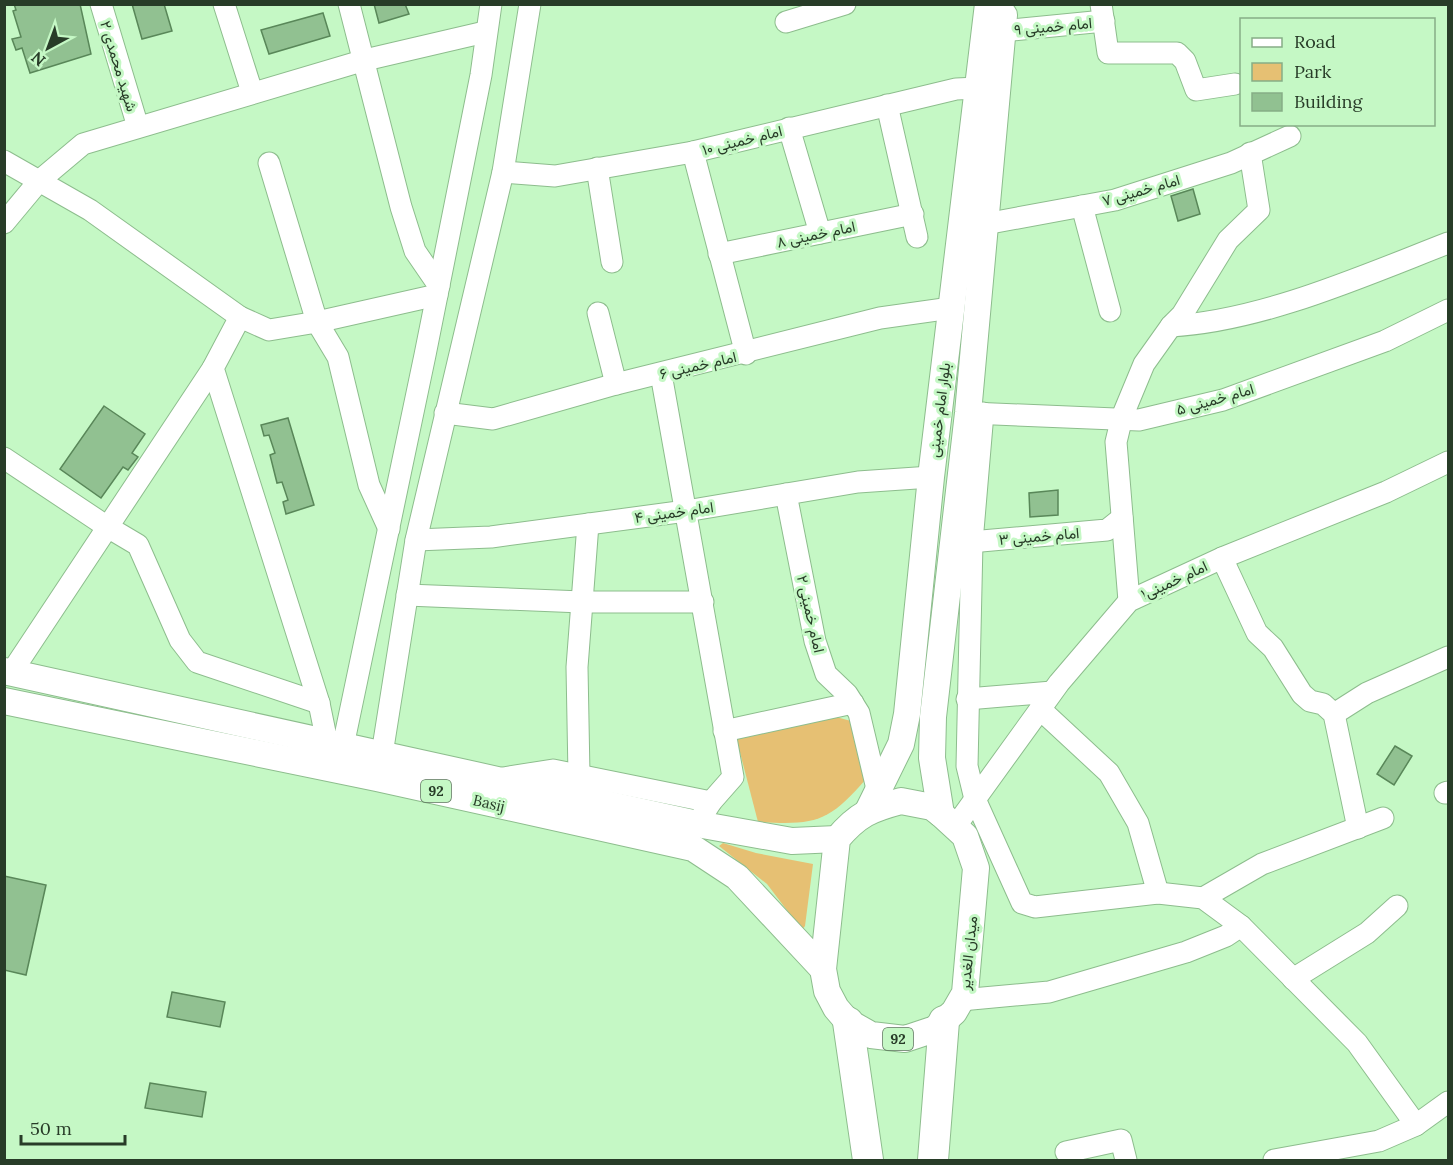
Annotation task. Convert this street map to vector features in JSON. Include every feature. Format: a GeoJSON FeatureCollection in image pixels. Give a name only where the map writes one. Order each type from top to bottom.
{"type":"FeatureCollection","features":[{"type":"Feature","properties":{"kind":"highway"},"geometry":{"type":"LineString","coordinates":[[933,1161],[952,1010]]}},
{"type":"Feature","properties":{"kind":"highway","name":"92"},"geometry":{"type":"LineString","coordinates":[[848,1022],[868,1161]]}},
{"type":"Feature","properties":{"kind":"main road","name":"بلوار امام خمینی"},"geometry":{"type":"LineString","coordinates":[[948,820],[932,759],[933,717],[962,543],[976,413],[985,224],[983,100],[988,4]]}},
{"type":"Feature","properties":{"kind":"main road","name":"بلوار امام خمینی"},"geometry":{"type":"LineString","coordinates":[[873,801],[902,744],[907,714],[951,308],[983,100],[1002,31],[1005,4]]}},
{"type":"Feature","properties":{"kind":"main road","name":"Basij"},"geometry":{"type":"LineString","coordinates":[[8,672],[496,780],[695,836],[737,877],[823,969]]}},
{"type":"Feature","properties":{"kind":"main road","name":"Basij"},"geometry":{"type":"LineString","coordinates":[[4,701],[377,778],[695,836],[792,841],[837,839]]}},
{"type":"Feature","properties":{"kind":"main road"},"geometry":{"type":"LineString","coordinates":[[837,839],[873,801],[901,801],[932,807],[948,820]]}},
{"type":"Feature","properties":{"kind":"main road","name":"میدان الغدیر"},"geometry":{"type":"LineString","coordinates":[[948,820],[965,836],[976,868],[965,993],[952,1010]]}},
{"type":"Feature","properties":{"kind":"main road","name":"92"},"geometry":{"type":"LineString","coordinates":[[837,839],[823,969],[827,991],[836,1008],[848,1022],[871,1035],[904,1039],[934,1029],[952,1010]]}},
{"type":"Feature","properties":{"kind":"street","name":"شهید محمدی ۲"},"geometry":{"type":"LineString","coordinates":[[101,4],[138,127]]}},
{"type":"Feature","properties":{"kind":"street"},"geometry":{"type":"LineString","coordinates":[[224,4],[252,92]]}},
{"type":"Feature","properties":{"kind":"street"},"geometry":{"type":"LineString","coordinates":[[349,4],[408,229],[416,251],[438,290]]}},
{"type":"Feature","properties":{"kind":"street"},"geometry":{"type":"LineString","coordinates":[[382,754],[416,540],[503,172],[530,4]]}},
{"type":"Feature","properties":{"kind":"street"},"geometry":{"type":"LineString","coordinates":[[786,22],[845,4]]}},
{"type":"Feature","properties":{"kind":"street"},"geometry":{"type":"LineString","coordinates":[[1103,13],[1108,53],[1177,53],[1185,61],[1196,90],[1235,84]]}},
{"type":"Feature","properties":{"kind":"street","name":"امام خمینی ۹"},"geometry":{"type":"LineString","coordinates":[[1002,31],[1103,13]]}},
{"type":"Feature","properties":{"kind":"street"},"geometry":{"type":"LineString","coordinates":[[4,223],[39,181],[83,144],[365,60],[486,15],[481,75],[389,529],[335,744]]}},
{"type":"Feature","properties":{"kind":"street","name":"امام خمینی ۱۰"},"geometry":{"type":"LineString","coordinates":[[503,172],[555,176],[693,152],[956,89],[983,100]]}},
{"type":"Feature","properties":{"kind":"street"},"geometry":{"type":"LineString","coordinates":[[887,105],[917,237]]}},
{"type":"Feature","properties":{"kind":"street"},"geometry":{"type":"LineString","coordinates":[[789,128],[820,233]]}},
{"type":"Feature","properties":{"kind":"street","name":"امام خمینی ۷"},"geometry":{"type":"LineString","coordinates":[[985,224],[1082,206],[1136,193],[1231,163],[1290,136]]}},
{"type":"Feature","properties":{"kind":"street"},"geometry":{"type":"LineString","coordinates":[[693,152],[746,354]]}},
{"type":"Feature","properties":{"kind":"street"},"geometry":{"type":"LineString","coordinates":[[1129,601],[1116,442],[1122,417],[1144,364],[1171,326],[1182,315],[1228,240],[1259,210],[1250,153]]}},
{"type":"Feature","properties":{"kind":"street"},"geometry":{"type":"LineString","coordinates":[[4,161],[90,210],[240,317],[269,330],[317,322],[438,290]]}},
{"type":"Feature","properties":{"kind":"street"},"geometry":{"type":"LineString","coordinates":[[269,163],[317,322],[338,357],[369,485],[389,529]]}},
{"type":"Feature","properties":{"kind":"street"},"geometry":{"type":"LineString","coordinates":[[597,168],[612,262]]}},
{"type":"Feature","properties":{"kind":"street"},"geometry":{"type":"LineString","coordinates":[[1082,206],[1110,311]]}},
{"type":"Feature","properties":{"kind":"street","name":"امام خمینی ۸"},"geometry":{"type":"LineString","coordinates":[[719,254],[913,214]]}},
{"type":"Feature","properties":{"kind":"street"},"geometry":{"type":"LineString","coordinates":[[1171,326],[1210,324],[1272,306],[1449,243]]}},
{"type":"Feature","properties":{"kind":"street","name":"امام خمینی ۶"},"geometry":{"type":"LineString","coordinates":[[445,413],[493,419],[616,384],[746,354],[880,318],[951,308]]}},
{"type":"Feature","properties":{"kind":"street","name":"امام خمینی ۵"},"geometry":{"type":"LineString","coordinates":[[976,413],[1122,417],[1139,420],[1223,400],[1385,341],[1449,310]]}},
{"type":"Feature","properties":{"kind":"street"},"geometry":{"type":"LineString","coordinates":[[598,313],[616,384]]}},
{"type":"Feature","properties":{"kind":"street"},"geometry":{"type":"LineString","coordinates":[[8,672],[213,368],[240,317]]}},
{"type":"Feature","properties":{"kind":"street"},"geometry":{"type":"LineString","coordinates":[[213,368],[319,703],[335,744]]}},
{"type":"Feature","properties":{"kind":"street"},"geometry":{"type":"LineString","coordinates":[[661,374],[733,777],[725,790],[711,802],[695,836]]}},
{"type":"Feature","properties":{"kind":"street"},"geometry":{"type":"LineString","coordinates":[[4,458],[138,545],[180,640],[197,662],[319,703]]}},
{"type":"Feature","properties":{"kind":"street","name":"امام خمینی۱"},"geometry":{"type":"LineString","coordinates":[[948,820],[975,799],[1046,701],[1129,601],[1222,558],[1386,492],[1449,462]]}},
{"type":"Feature","properties":{"kind":"street","name":"امام خمینی ۴"},"geometry":{"type":"LineString","coordinates":[[416,540],[491,537],[686,511],[858,482],[931,477]]}},
{"type":"Feature","properties":{"kind":"street","name":"امام خمینی ۲"},"geometry":{"type":"LineString","coordinates":[[786,494],[816,641],[826,674],[847,694],[859,713],[873,801]]}},
{"type":"Feature","properties":{"kind":"street","name":"امام خمینی ۳"},"geometry":{"type":"LineString","coordinates":[[962,543],[1107,530],[1122,518]]}},
{"type":"Feature","properties":{"kind":"street"},"geometry":{"type":"LineString","coordinates":[[579,775],[577,667],[588,524]]}},
{"type":"Feature","properties":{"kind":"street"},"geometry":{"type":"LineString","coordinates":[[962,543],[967,766],[975,799],[1022,903],[1035,907],[1158,893],[1203,898],[1241,926],[1357,1043],[1416,1125]]}},
{"type":"Feature","properties":{"kind":"street"},"geometry":{"type":"LineString","coordinates":[[1222,558],[1257,633],[1273,648],[1302,694],[1310,701],[1323,704],[1334,714],[1358,828]]}},
{"type":"Feature","properties":{"kind":"street"},"geometry":{"type":"LineString","coordinates":[[407,595],[582,602],[703,602]]}},
{"type":"Feature","properties":{"kind":"street"},"geometry":{"type":"LineString","coordinates":[[1334,714],[1367,693],[1449,657]]}},
{"type":"Feature","properties":{"kind":"street"},"geometry":{"type":"LineString","coordinates":[[967,699],[1046,701],[1109,773],[1138,823],[1158,893]]}},
{"type":"Feature","properties":{"kind":"street"},"geometry":{"type":"LineString","coordinates":[[724,731],[853,704]]}},
{"type":"Feature","properties":{"kind":"street"},"geometry":{"type":"LineString","coordinates":[[496,780],[552,770],[711,802]]}},
{"type":"Feature","properties":{"kind":"street"},"geometry":{"type":"LineString","coordinates":[[1203,898],[1262,864],[1383,818]]}},
{"type":"Feature","properties":{"kind":"street"},"geometry":{"type":"LineString","coordinates":[[1293,979],[1367,933],[1397,906]]}},
{"type":"Feature","properties":{"kind":"street"},"geometry":{"type":"LineString","coordinates":[[952,1010],[1049,992],[1186,952],[1227,936],[1241,926]]}},
{"type":"Feature","properties":{"kind":"street"},"geometry":{"type":"LineString","coordinates":[[1283,1159],[1379,1141],[1416,1125],[1449,1102]]}},
{"type":"Feature","properties":{"kind":"street"},"geometry":{"type":"LineString","coordinates":[[1066,1152],[1121,1140],[1126,1161]]}},
{"type":"Feature","properties":{"kind":"green space"},"geometry":{"type":"Polygon","coordinates":[[[825,714],[851,721],[867,778],[842,804],[820,818],[794,823],[758,822],[736,737],[825,714]]]}},
{"type":"Feature","properties":{"kind":"green space"},"geometry":{"type":"Polygon","coordinates":[[[723,843],[756,853],[813,864],[805,926],[802,930],[767,884],[719,846],[723,843]]]}},
{"type":"Feature","properties":{"kind":"building"},"geometry":{"type":"Polygon","coordinates":[[[14,4],[80,4],[91,54],[30,73],[22,48],[16,50],[12,39],[21,37],[13,11],[16,10],[14,4]]]}},
{"type":"Feature","properties":{"kind":"building"},"geometry":{"type":"Polygon","coordinates":[[[132,4],[164,4],[172,31],[142,39],[132,4]]]}},
{"type":"Feature","properties":{"kind":"building"},"geometry":{"type":"Polygon","coordinates":[[[374,4],[405,4],[409,14],[379,23],[374,4]]]}},
{"type":"Feature","properties":{"kind":"building"},"geometry":{"type":"Polygon","coordinates":[[[323,13],[330,36],[269,54],[261,30],[323,13]]]}},
{"type":"Feature","properties":{"kind":"building"},"geometry":{"type":"Polygon","coordinates":[[[1193,189],[1200,214],[1178,221],[1171,196],[1193,189]]]}},
{"type":"Feature","properties":{"kind":"building"},"geometry":{"type":"Polygon","coordinates":[[[104,406],[145,434],[132,453],[138,457],[128,470],[123,467],[101,498],[60,469],[104,406]]]}},
{"type":"Feature","properties":{"kind":"building"},"geometry":{"type":"Polygon","coordinates":[[[288,418],[314,505],[286,514],[283,502],[288,500],[282,482],[277,483],[270,455],[275,453],[269,435],[264,436],[261,425],[288,418]]]}},
{"type":"Feature","properties":{"kind":"building"},"geometry":{"type":"Polygon","coordinates":[[[1058,490],[1058,515],[1030,517],[1029,493],[1058,490]]]}},
{"type":"Feature","properties":{"kind":"building"},"geometry":{"type":"Polygon","coordinates":[[[1395,746],[1412,756],[1394,785],[1377,774],[1395,746]]]}},
{"type":"Feature","properties":{"kind":"building"},"geometry":{"type":"Polygon","coordinates":[[[4,876],[46,885],[26,975],[4,970],[4,876]]]}},
{"type":"Feature","properties":{"kind":"building"},"geometry":{"type":"Polygon","coordinates":[[[172,992],[225,1002],[220,1027],[167,1017],[172,992]]]}},
{"type":"Feature","properties":{"kind":"building"},"geometry":{"type":"Polygon","coordinates":[[[150,1083],[206,1092],[202,1117],[145,1108],[150,1083]]]}}]}
